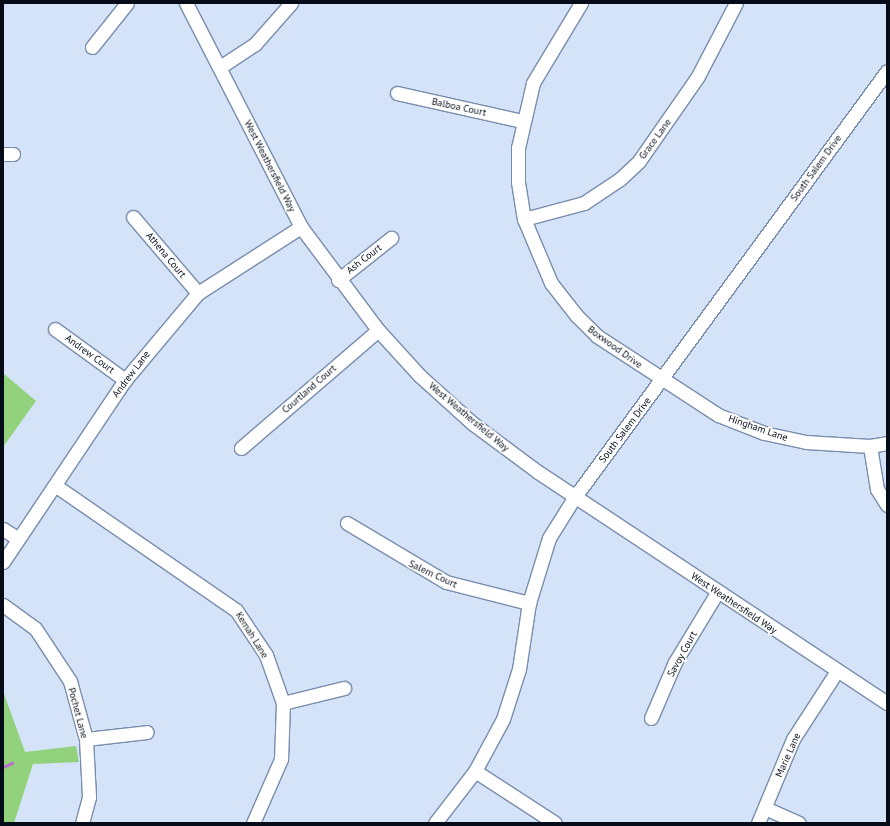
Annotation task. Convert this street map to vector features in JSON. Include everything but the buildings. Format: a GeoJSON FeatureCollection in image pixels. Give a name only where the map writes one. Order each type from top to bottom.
{"type":"FeatureCollection","features":[{"type":"Feature","properties":{"kind":"street"},"geometry":{"type":"LineString","coordinates":[[92,47],[127,3]]}},
{"type":"Feature","properties":{"kind":"street","name":"West Weathersfield Way"},"geometry":{"type":"LineString","coordinates":[[186,3],[301,227],[338,280],[378,330],[463,415],[574,498],[887,703]]}},
{"type":"Feature","properties":{"kind":"street"},"geometry":{"type":"LineString","coordinates":[[220,67],[255,44],[291,3]]}},
{"type":"Feature","properties":{"kind":"street","name":"Boxwood Drive"},"geometry":{"type":"LineString","coordinates":[[581,3],[536,76],[522,121],[517,170],[524,219],[544,272],[576,316],[606,343],[662,379]]}},
{"type":"Feature","properties":{"kind":"street","name":"Grace Lane"},"geometry":{"type":"LineString","coordinates":[[524,219],[584,202],[620,179],[639,161],[692,85],[736,3]]}},
{"type":"Feature","properties":{"kind":"street","name":"South Salem Drive"},"geometry":{"type":"LineString","coordinates":[[435,823],[475,771],[497,733],[513,692],[529,603],[549,538],[574,498],[887,71]]}},
{"type":"Feature","properties":{"kind":"street","name":"Balboa Court"},"geometry":{"type":"LineString","coordinates":[[397,93],[522,121]]}},
{"type":"Feature","properties":{"kind":"street","name":"Athena Court"},"geometry":{"type":"LineString","coordinates":[[134,217],[198,293]]}},
{"type":"Feature","properties":{"kind":"street","name":"Andrew Lane"},"geometry":{"type":"LineString","coordinates":[[3,562],[18,538],[56,486],[125,380],[198,293],[301,227]]}},
{"type":"Feature","properties":{"kind":"street","name":"Ash Court"},"geometry":{"type":"LineString","coordinates":[[338,280],[391,238]]}},
{"type":"Feature","properties":{"kind":"street","name":"Andrew Court"},"geometry":{"type":"LineString","coordinates":[[54,329],[125,380]]}},
{"type":"Feature","properties":{"kind":"street","name":"Courtland Court"},"geometry":{"type":"LineString","coordinates":[[241,448],[378,330]]}},
{"type":"Feature","properties":{"kind":"street","name":"Hingham Lane"},"geometry":{"type":"LineString","coordinates":[[662,379],[718,414],[764,433],[806,442],[870,446],[887,443]]}},
{"type":"Feature","properties":{"kind":"street"},"geometry":{"type":"LineString","coordinates":[[870,446],[877,489],[887,505]]}},
{"type":"Feature","properties":{"kind":"street","name":"Kemah Lane"},"geometry":{"type":"LineString","coordinates":[[56,486],[236,610],[266,655],[283,703],[281,759],[253,823]]}},
{"type":"Feature","properties":{"kind":"street","name":"Salem Court"},"geometry":{"type":"LineString","coordinates":[[347,523],[446,582],[529,603]]}},
{"type":"Feature","properties":{"kind":"street"},"geometry":{"type":"LineString","coordinates":[[3,529],[18,538]]}},
{"type":"Feature","properties":{"kind":"street","name":"Savoy Court"},"geometry":{"type":"LineString","coordinates":[[651,718],[675,662],[718,591]]}},
{"type":"Feature","properties":{"kind":"street","name":"Pochet Lane"},"geometry":{"type":"LineString","coordinates":[[3,605],[35,628],[70,681],[86,739],[89,797],[82,823]]}},
{"type":"Feature","properties":{"kind":"street","name":"Marie Lane"},"geometry":{"type":"LineString","coordinates":[[758,823],[793,739],[837,671]]}},
{"type":"Feature","properties":{"kind":"street"},"geometry":{"type":"LineString","coordinates":[[283,703],[344,688]]}},
{"type":"Feature","properties":{"kind":"street"},"geometry":{"type":"LineString","coordinates":[[86,739],[148,732]]}},
{"type":"Feature","properties":{"kind":"street"},"geometry":{"type":"LineString","coordinates":[[475,771],[555,823]]}},
{"type":"Feature","properties":{"kind":"street"},"geometry":{"type":"LineString","coordinates":[[765,808],[799,823]]}},
{"type":"Feature","properties":{"kind":"green space"},"geometry":{"type":"Polygon","coordinates":[[[3,373],[36,401],[3,447],[3,373]]]}},
{"type":"Feature","properties":{"kind":"green space"},"geometry":{"type":"Polygon","coordinates":[[[3,691],[25,752],[76,746],[79,762],[33,764],[14,823],[3,823],[3,691]]]}},
{"type":"Feature","properties":{"kind":"waterway"},"geometry":{"type":"LineString","coordinates":[[3,767],[12,763]]}}]}
